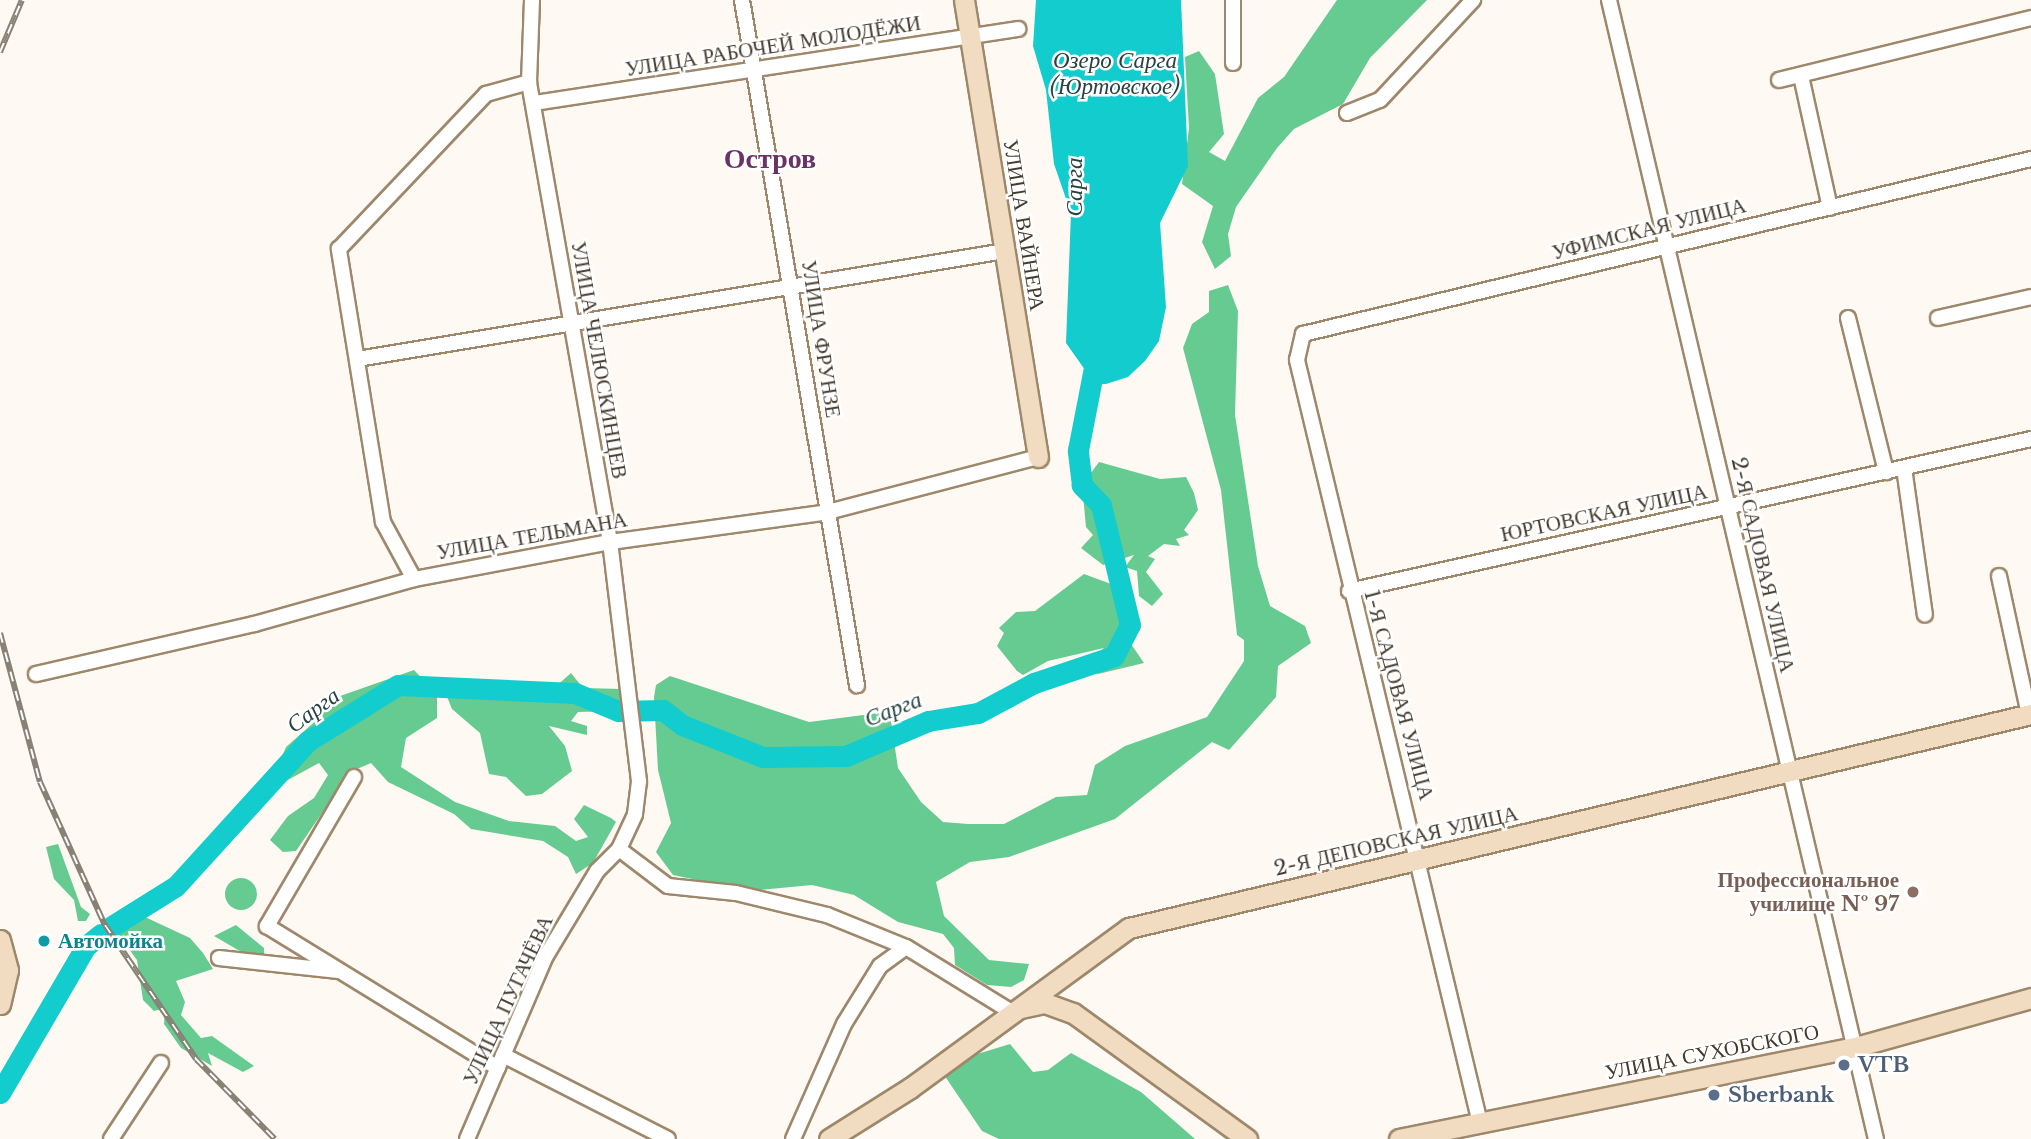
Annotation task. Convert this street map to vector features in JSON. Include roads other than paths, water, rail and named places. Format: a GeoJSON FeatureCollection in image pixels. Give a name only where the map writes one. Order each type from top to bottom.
{"type":"FeatureCollection","features":[{"type":"Feature","properties":{"kind":"street","name":"УЛИЦА ЧЕЛЮСКИНЦЕВ"},"geometry":{"type":"LineString","coordinates":[[532,0],[529,82],[574,323],[610,542],[636,728],[635,814],[619,849]]}},
{"type":"Feature","properties":{"kind":"street","name":"УЛИЦА ФРУНЗЕ"},"geometry":{"type":"LineString","coordinates":[[743,0],[857,685]]}},
{"type":"Feature","properties":{"kind":"street","name":"УЛИЦА ВАЙНЕРА"},"geometry":{"type":"LineString","coordinates":[[964,0],[1038,457]]}},
{"type":"Feature","properties":{"kind":"street"},"geometry":{"type":"LineString","coordinates":[[1233,0],[1233,63]]}},
{"type":"Feature","properties":{"kind":"street"},"geometry":{"type":"LineString","coordinates":[[1347,113],[1380,100],[1473,0]]}},
{"type":"Feature","properties":{"kind":"street","name":"2-Я САДОВАЯ УЛИЦА"},"geometry":{"type":"LineString","coordinates":[[1609,0],[1790,771],[1859,1046],[1876,1139]]}},
{"type":"Feature","properties":{"kind":"street"},"geometry":{"type":"LineString","coordinates":[[1779,80],[2031,18]]}},
{"type":"Feature","properties":{"kind":"street","name":"УЛИЦА РАБОЧЕЙ МОЛОДЁЖИ"},"geometry":{"type":"LineString","coordinates":[[534,103],[1018,29]]}},
{"type":"Feature","properties":{"kind":"street"},"geometry":{"type":"LineString","coordinates":[[1801,76],[1830,208]]}},
{"type":"Feature","properties":{"kind":"street"},"geometry":{"type":"LineString","coordinates":[[414,579],[383,522],[339,249],[486,94],[529,82]]}},
{"type":"Feature","properties":{"kind":"street","name":"УФИМСКАЯ УЛИЦА"},"geometry":{"type":"LineString","coordinates":[[1297,360],[1303,334],[2031,159]]}},
{"type":"Feature","properties":{"kind":"street"},"geometry":{"type":"LineString","coordinates":[[358,359],[1005,251]]}},
{"type":"Feature","properties":{"kind":"street"},"geometry":{"type":"LineString","coordinates":[[1938,318],[2031,297]]}},
{"type":"Feature","properties":{"kind":"street"},"geometry":{"type":"LineString","coordinates":[[1848,318],[1886,472]]}},
{"type":"Feature","properties":{"kind":"street","name":"1-Я САДОВАЯ УЛИЦА"},"geometry":{"type":"LineString","coordinates":[[1297,360],[1349,591],[1420,857],[1480,1123]]}},
{"type":"Feature","properties":{"kind":"street","name":"ЮРТОВСКАЯ УЛИЦА"},"geometry":{"type":"LineString","coordinates":[[1349,591],[2031,439]]}},
{"type":"Feature","properties":{"kind":"street","name":"УЛИЦА ТЕЛЬМАНА"},"geometry":{"type":"LineString","coordinates":[[36,674],[254,624],[414,579],[610,542],[828,512],[1038,457]]}},
{"type":"Feature","properties":{"kind":"street"},"geometry":{"type":"LineString","coordinates":[[1904,468],[1925,615]]}},
{"type":"Feature","properties":{"kind":"street"},"geometry":{"type":"LineString","coordinates":[[1999,576],[2030,715]]}},
{"type":"Feature","properties":{"kind":"street","name":"2-Я ДЕПОВСКАЯ УЛИЦА"},"geometry":{"type":"LineString","coordinates":[[828,1139],[911,1088],[1010,1011],[1129,928],[1420,857],[2030,715]]}},
{"type":"Feature","properties":{"kind":"street"},"geometry":{"type":"LineString","coordinates":[[354,777],[267,926],[339,971],[500,1062],[668,1139]]}},
{"type":"Feature","properties":{"kind":"street"},"geometry":{"type":"LineString","coordinates":[[619,849],[668,886],[736,893],[827,915],[906,947],[1010,1011],[1045,1003],[1073,1013],[1247,1139]]}},
{"type":"Feature","properties":{"kind":"street","name":"УЛИЦА ПУГАЧЁВА"},"geometry":{"type":"LineString","coordinates":[[467,1139],[546,956],[597,871],[619,849]]}},
{"type":"Feature","properties":{"kind":"street"},"geometry":{"type":"LineString","coordinates":[[0,940],[8,970],[3,1000]]}},
{"type":"Feature","properties":{"kind":"street"},"geometry":{"type":"LineString","coordinates":[[793,1139],[844,1024],[880,966],[906,947]]}},
{"type":"Feature","properties":{"kind":"street"},"geometry":{"type":"LineString","coordinates":[[219,958],[339,971]]}},
{"type":"Feature","properties":{"kind":"street","name":"УЛИЦА СУХОБСКОГО"},"geometry":{"type":"LineString","coordinates":[[1399,1139],[1859,1046],[2031,998]]}},
{"type":"Feature","properties":{"kind":"street"},"geometry":{"type":"LineString","coordinates":[[111,1139],[161,1063]]}},
{"type":"Feature","properties":{"kind":"water","name":"Озеро Сарга (Юртовское)"},"geometry":{"type":"Polygon","coordinates":[[[1036,0],[1181,0],[1188,166],[1160,223],[1166,307],[1159,341],[1145,361],[1128,377],[1106,384],[1095,384],[1066,343],[1071,213],[1054,164],[1046,90],[1033,46],[1036,0]]]}},
{"type":"Feature","properties":{"kind":"waterway","name":"Сарга"},"geometry":{"type":"LineString","coordinates":[[112,926],[176,886],[308,741],[398,685],[575,693],[618,711],[663,710],[682,725],[763,757],[846,756],[928,721],[978,713],[1034,683],[1114,656],[1130,625],[1101,505],[1082,485],[1078,450],[1096,357]]}},
{"type":"Feature","properties":{"kind":"waterway","name":"Сарга"},"geometry":{"type":"LineString","coordinates":[[0,1093],[86,946],[101,934]]}},
{"type":"Feature","properties":{"kind":"railway"},"geometry":{"type":"LineString","coordinates":[[0,52],[22,0]]}},
{"type":"Feature","properties":{"kind":"railway"},"geometry":{"type":"LineString","coordinates":[[0,633],[40,782],[105,925],[196,1059],[275,1139]]}},
{"type":"Feature","properties":{"kind":"place","name":"Профессиональное училище № 97"},"geometry":{"type":"Point","coordinates":[1913,892]}},
{"type":"Feature","properties":{"kind":"place","name":"Автомойка"},"geometry":{"type":"Point","coordinates":[44,941]}},
{"type":"Feature","properties":{"kind":"place","name":"VTB"},"geometry":{"type":"Point","coordinates":[1844,1065]}},
{"type":"Feature","properties":{"kind":"place","name":"Sberbank"},"geometry":{"type":"Point","coordinates":[1714,1095]}},
{"type":"Feature","properties":{"kind":"district","name":"Остров"},"geometry":{"type":"Point","coordinates":[770,159]}}]}
